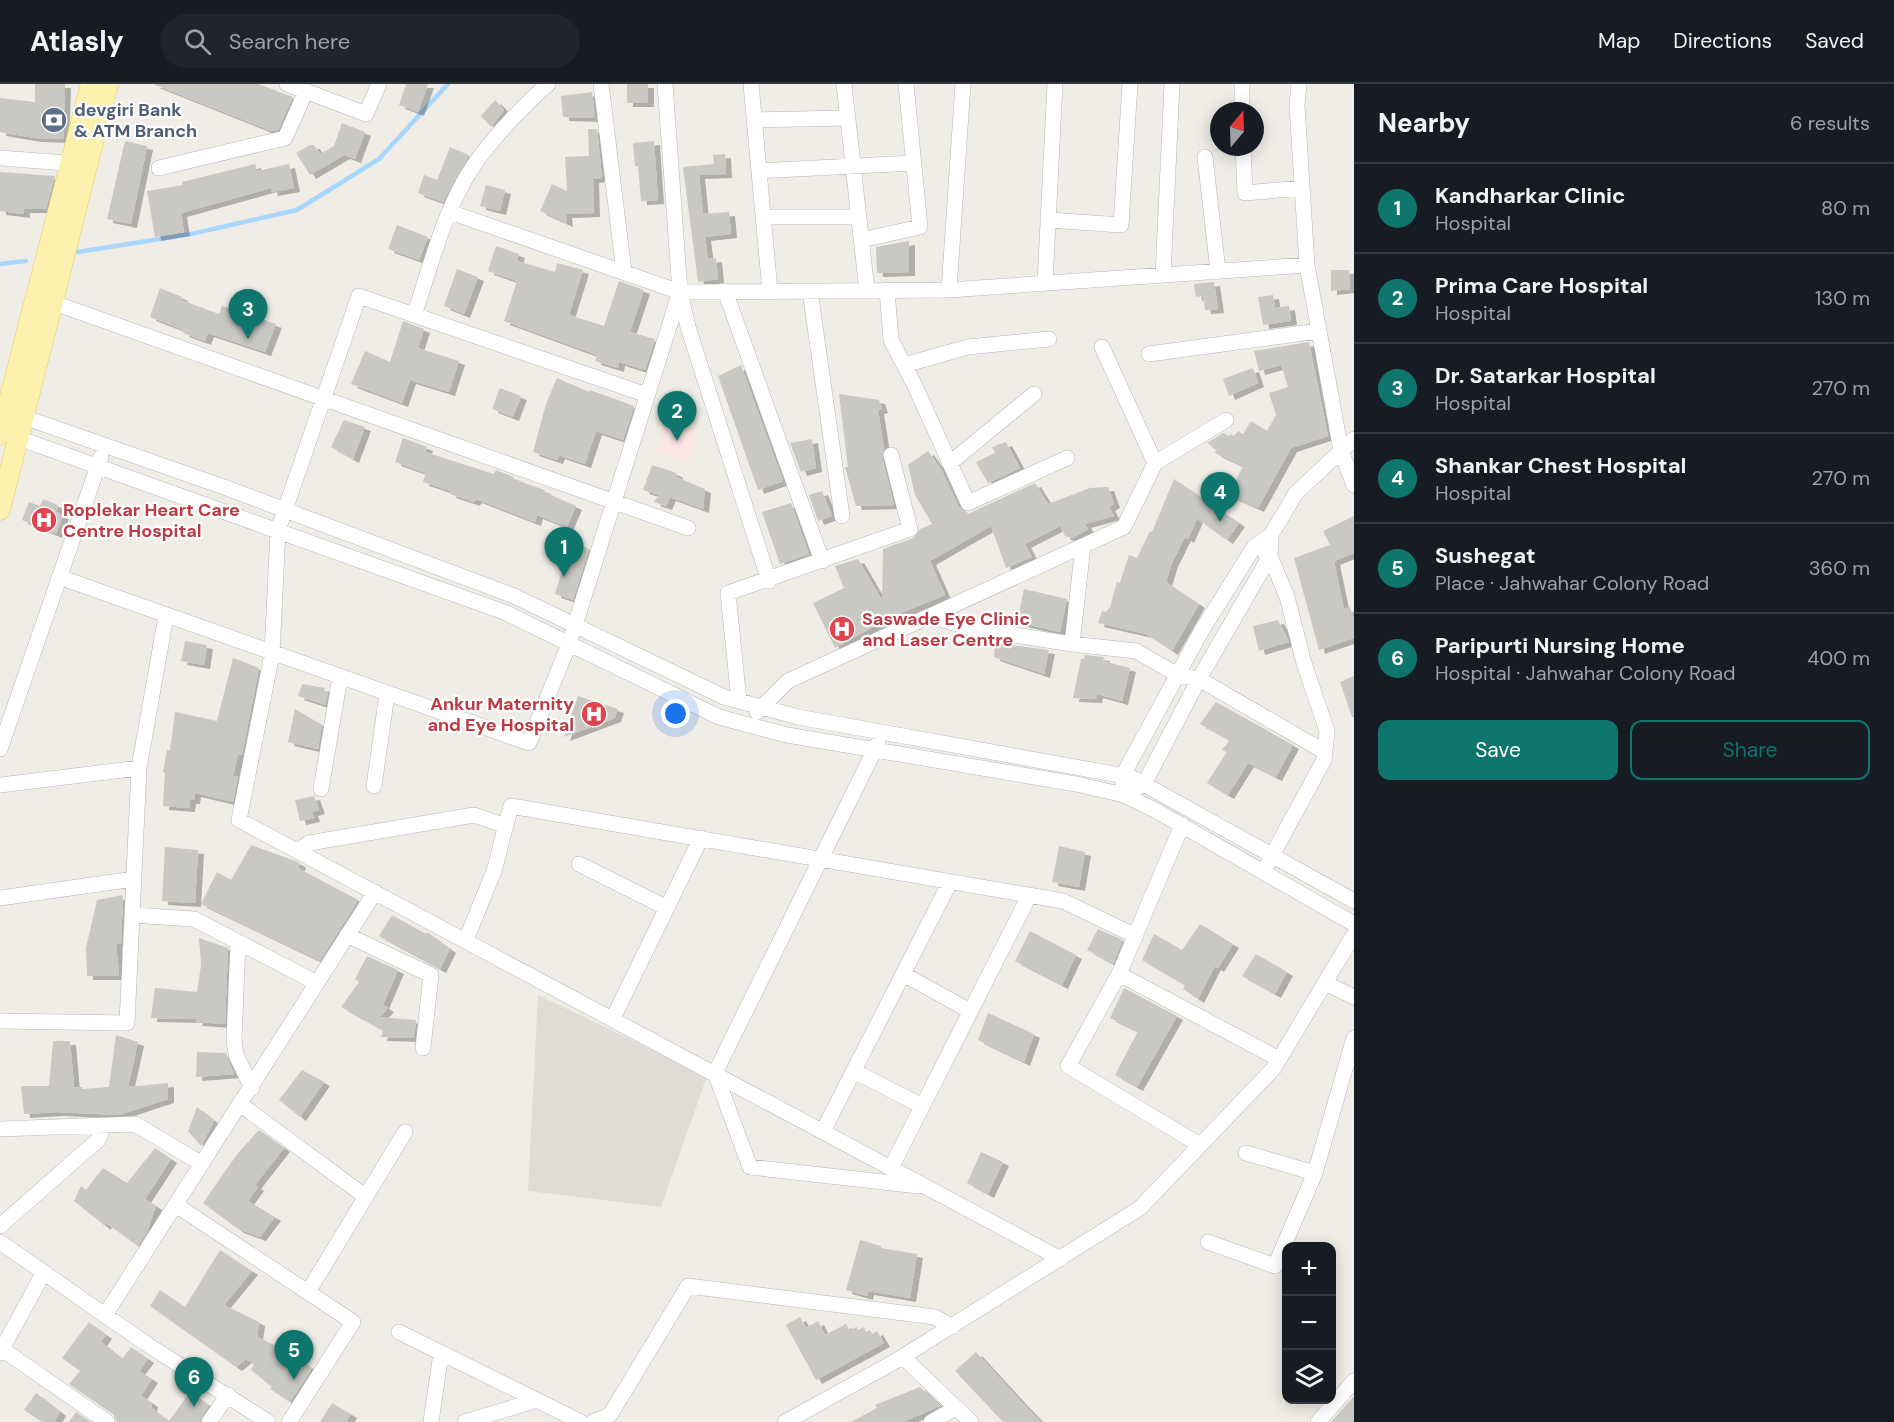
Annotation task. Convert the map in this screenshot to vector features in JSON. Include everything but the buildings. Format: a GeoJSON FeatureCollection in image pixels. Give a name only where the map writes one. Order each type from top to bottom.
{"type":"FeatureCollection","features":[{"type":"Feature","properties":{"kind":"main road"},"geometry":{"type":"LineString","coordinates":[[2,498],[6,435],[15,414],[79,164],[91,84]]}},
{"type":"Feature","properties":{"kind":"main road"},"geometry":{"type":"LineString","coordinates":[[79,164],[108,84]]}},
{"type":"Feature","properties":{"kind":"street"},"geometry":{"type":"LineString","coordinates":[[287,84],[366,114],[379,84]]}},
{"type":"Feature","properties":{"kind":"street"},"geometry":{"type":"LineString","coordinates":[[414,315],[450,212],[473,167],[514,115],[548,84]]}},
{"type":"Feature","properties":{"kind":"street"},"geometry":{"type":"LineString","coordinates":[[602,84],[624,273]]}},
{"type":"Feature","properties":{"kind":"street"},"geometry":{"type":"LineString","coordinates":[[665,84],[680,292],[688,327],[769,581]]}},
{"type":"Feature","properties":{"kind":"street"},"geometry":{"type":"LineString","coordinates":[[751,84],[770,291]]}},
{"type":"Feature","properties":{"kind":"street"},"geometry":{"type":"LineString","coordinates":[[844,84],[867,291]]}},
{"type":"Feature","properties":{"kind":"street"},"geometry":{"type":"LineString","coordinates":[[861,240],[920,227],[906,84]]}},
{"type":"Feature","properties":{"kind":"street"},"geometry":{"type":"LineString","coordinates":[[949,290],[963,84]]}},
{"type":"Feature","properties":{"kind":"street"},"geometry":{"type":"LineString","coordinates":[[1045,283],[1055,84]]}},
{"type":"Feature","properties":{"kind":"street"},"geometry":{"type":"LineString","coordinates":[[1049,220],[1121,225],[1131,84]]}},
{"type":"Feature","properties":{"kind":"street"},"geometry":{"type":"LineString","coordinates":[[1163,275],[1172,84]]}},
{"type":"Feature","properties":{"kind":"street"},"geometry":{"type":"LineString","coordinates":[[1242,84],[1242,102]]}},
{"type":"Feature","properties":{"kind":"street"},"geometry":{"type":"LineString","coordinates":[[1299,84],[1297,105],[1307,265],[1341,451],[1354,484]]}},
{"type":"Feature","properties":{"kind":"street"},"geometry":{"type":"LineString","coordinates":[[159,168],[285,138],[306,91]]}},
{"type":"Feature","properties":{"kind":"street"},"geometry":{"type":"LineString","coordinates":[[754,120],[847,118]]}},
{"type":"Feature","properties":{"kind":"street"},"geometry":{"type":"LineString","coordinates":[[1244,156],[1245,193],[1302,188]]}},
{"type":"Feature","properties":{"kind":"street"},"geometry":{"type":"LineString","coordinates":[[0,158],[79,164]]}},
{"type":"Feature","properties":{"kind":"street"},"geometry":{"type":"LineString","coordinates":[[1204,158],[1218,271]]}},
{"type":"Feature","properties":{"kind":"street"},"geometry":{"type":"LineString","coordinates":[[759,171],[853,168],[913,163]]}},
{"type":"Feature","properties":{"kind":"street"},"geometry":{"type":"LineString","coordinates":[[450,212],[680,292],[949,290],[1307,265]]}},
{"type":"Feature","properties":{"kind":"street"},"geometry":{"type":"LineString","coordinates":[[763,217],[859,217]]}},
{"type":"Feature","properties":{"kind":"street"},"geometry":{"type":"LineString","coordinates":[[887,290],[891,340],[968,503],[1067,458]]}},
{"type":"Feature","properties":{"kind":"street"},"geometry":{"type":"LineString","coordinates":[[725,291],[822,561]]}},
{"type":"Feature","properties":{"kind":"street"},"geometry":{"type":"LineString","coordinates":[[810,291],[842,516]]}},
{"type":"Feature","properties":{"kind":"street"},"geometry":{"type":"LineString","coordinates":[[59,577],[529,743],[569,644],[680,292]]}},
{"type":"Feature","properties":{"kind":"street"},"geometry":{"type":"LineString","coordinates":[[647,395],[359,296],[278,531],[272,654],[238,820],[1061,1259]]}},
{"type":"Feature","properties":{"kind":"street"},"geometry":{"type":"LineString","coordinates":[[45,300],[688,528]]}},
{"type":"Feature","properties":{"kind":"street"},"geometry":{"type":"LineString","coordinates":[[1149,354],[1319,331]]}},
{"type":"Feature","properties":{"kind":"street"},"geometry":{"type":"LineString","coordinates":[[904,365],[968,347],[1049,339]]}},
{"type":"Feature","properties":{"kind":"street"},"geometry":{"type":"LineString","coordinates":[[1102,347],[1155,463]]}},
{"type":"Feature","properties":{"kind":"street"},"geometry":{"type":"LineString","coordinates":[[950,463],[1034,394]]}},
{"type":"Feature","properties":{"kind":"street"},"geometry":{"type":"LineString","coordinates":[[15,414],[285,510],[514,596],[724,697],[798,717],[1123,775],[1144,783],[1354,901]]}},
{"type":"Feature","properties":{"kind":"street"},"geometry":{"type":"LineString","coordinates":[[748,725],[760,706],[788,681],[1124,527],[1155,463],[1226,420]]}},
{"type":"Feature","properties":{"kind":"street"},"geometry":{"type":"LineString","coordinates":[[6,435],[504,612],[719,717],[787,735],[1077,784],[1124,795],[1263,870],[1354,924]]}},
{"type":"Feature","properties":{"kind":"street"},"geometry":{"type":"LineString","coordinates":[[1124,795],[1123,775],[1178,675],[1254,547],[1271,535],[1296,493],[1354,439]]}},
{"type":"Feature","properties":{"kind":"street"},"geometry":{"type":"LineString","coordinates":[[0,749],[105,446]]}},
{"type":"Feature","properties":{"kind":"street"},"geometry":{"type":"LineString","coordinates":[[739,700],[728,593],[769,581],[910,529],[891,455]]}},
{"type":"Feature","properties":{"kind":"street"},"geometry":{"type":"LineString","coordinates":[[1263,870],[1324,760],[1327,731],[1304,663],[1287,597],[1270,556],[1271,535]]}},
{"type":"Feature","properties":{"kind":"street"},"geometry":{"type":"LineString","coordinates":[[1072,644],[1083,546]]}},
{"type":"Feature","properties":{"kind":"street"},"geometry":{"type":"LineString","coordinates":[[1254,547],[1270,556]]}},
{"type":"Feature","properties":{"kind":"street"},"geometry":{"type":"LineString","coordinates":[[1124,795],[1144,783],[1199,679],[1270,556]]}},
{"type":"Feature","properties":{"kind":"street"},"geometry":{"type":"LineString","coordinates":[[0,1021],[127,1023],[139,768],[166,616]]}},
{"type":"Feature","properties":{"kind":"street"},"geometry":{"type":"LineString","coordinates":[[930,616],[971,628],[1072,644],[1136,651],[1178,675],[1199,679],[1325,752]]}},
{"type":"Feature","properties":{"kind":"street"},"geometry":{"type":"LineString","coordinates":[[321,789],[340,677]]}},
{"type":"Feature","properties":{"kind":"street"},"geometry":{"type":"LineString","coordinates":[[374,786],[387,694]]}},
{"type":"Feature","properties":{"kind":"street"},"geometry":{"type":"LineString","coordinates":[[883,732],[716,1073],[750,1167],[927,1187]]}},
{"type":"Feature","properties":{"kind":"street"},"geometry":{"type":"LineString","coordinates":[[0,785],[139,768]]}},
{"type":"Feature","properties":{"kind":"street"},"geometry":{"type":"LineString","coordinates":[[466,940],[494,871],[511,806],[1063,901],[1136,936]]}},
{"type":"Feature","properties":{"kind":"street"},"geometry":{"type":"LineString","coordinates":[[298,851],[309,843],[474,815],[506,826]]}},
{"type":"Feature","properties":{"kind":"street"},"geometry":{"type":"LineString","coordinates":[[1182,825],[1119,974],[1068,1066],[1200,1145]]}},
{"type":"Feature","properties":{"kind":"street"},"geometry":{"type":"LineString","coordinates":[[613,1018],[701,838]]}},
{"type":"Feature","properties":{"kind":"street"},"geometry":{"type":"LineString","coordinates":[[579,864],[667,908]]}},
{"type":"Feature","properties":{"kind":"street"},"geometry":{"type":"LineString","coordinates":[[0,898],[134,879]]}},
{"type":"Feature","properties":{"kind":"street"},"geometry":{"type":"LineString","coordinates":[[823,1131],[950,882]]}},
{"type":"Feature","properties":{"kind":"street"},"geometry":{"type":"LineString","coordinates":[[105,1315],[375,892]]}},
{"type":"Feature","properties":{"kind":"street"},"geometry":{"type":"LineString","coordinates":[[891,1168],[1029,896]]}},
{"type":"Feature","properties":{"kind":"street"},"geometry":{"type":"LineString","coordinates":[[132,915],[194,919],[316,983]]}},
{"type":"Feature","properties":{"kind":"street"},"geometry":{"type":"LineString","coordinates":[[785,1422],[903,1357],[1140,1208],[1279,1059],[1354,934]]}},
{"type":"Feature","properties":{"kind":"street"},"geometry":{"type":"LineString","coordinates":[[347,935],[430,975],[423,1048]]}},
{"type":"Feature","properties":{"kind":"street"},"geometry":{"type":"LineString","coordinates":[[238,942],[234,1039],[236,1055],[252,1088]]}},
{"type":"Feature","properties":{"kind":"street"},"geometry":{"type":"LineString","coordinates":[[903,974],[970,1011]]}},
{"type":"Feature","properties":{"kind":"street"},"geometry":{"type":"LineString","coordinates":[[1119,974],[1279,1059]]}},
{"type":"Feature","properties":{"kind":"street"},"geometry":{"type":"LineString","coordinates":[[1325,983],[1354,997]]}},
{"type":"Feature","properties":{"kind":"street"},"geometry":{"type":"LineString","coordinates":[[1208,1242],[1275,1266],[1315,1173],[1354,1038]]}},
{"type":"Feature","properties":{"kind":"street"},"geometry":{"type":"LineString","coordinates":[[854,1071],[922,1106]]}},
{"type":"Feature","properties":{"kind":"street"},"geometry":{"type":"LineString","coordinates":[[240,1104],[366,1197]]}},
{"type":"Feature","properties":{"kind":"street"},"geometry":{"type":"LineString","coordinates":[[0,1129],[135,1124],[202,1164]]}},
{"type":"Feature","properties":{"kind":"street"},"geometry":{"type":"LineString","coordinates":[[0,1226],[98,1140],[104,1126]]}},
{"type":"Feature","properties":{"kind":"street"},"geometry":{"type":"LineString","coordinates":[[308,1292],[405,1132]]}},
{"type":"Feature","properties":{"kind":"street"},"geometry":{"type":"LineString","coordinates":[[1246,1153],[1315,1173]]}},
{"type":"Feature","properties":{"kind":"street"},"geometry":{"type":"LineString","coordinates":[[176,1205],[353,1322],[289,1422]]}},
{"type":"Feature","properties":{"kind":"street"},"geometry":{"type":"LineString","coordinates":[[0,1242],[105,1315],[268,1422]]}},
{"type":"Feature","properties":{"kind":"street"},"geometry":{"type":"LineString","coordinates":[[44,1272],[1,1351],[107,1422]]}},
{"type":"Feature","properties":{"kind":"street"},"geometry":{"type":"LineString","coordinates":[[593,1422],[610,1415],[688,1286],[935,1317],[952,1327]]}},
{"type":"Feature","properties":{"kind":"street"},"geometry":{"type":"LineString","coordinates":[[399,1332],[581,1422]]}},
{"type":"Feature","properties":{"kind":"street"},"geometry":{"type":"LineString","coordinates":[[431,1422],[441,1353]]}},
{"type":"Feature","properties":{"kind":"street"},"geometry":{"type":"LineString","coordinates":[[903,1357],[970,1422]]}},
{"type":"Feature","properties":{"kind":"street"},"geometry":{"type":"LineString","coordinates":[[1318,1422],[1354,1381]]}},
{"type":"Feature","properties":{"kind":"street"},"geometry":{"type":"LineString","coordinates":[[209,1422],[228,1395]]}},
{"type":"Feature","properties":{"kind":"street"},"geometry":{"type":"LineString","coordinates":[[465,1422],[537,1400]]}},
{"type":"Feature","properties":{"kind":"street"},"geometry":{"type":"LineString","coordinates":[[931,1422],[956,1408]]}},
{"type":"Feature","properties":{"kind":"shaded area"},"geometry":{"type":"Polygon","coordinates":[[[667,418],[697,430],[689,463],[657,451],[667,418]]]}},
{"type":"Feature","properties":{"kind":"shaded area"},"geometry":{"type":"Polygon","coordinates":[[[538,995],[707,1076],[661,1207],[528,1191],[538,995]]]}},
{"type":"Feature","properties":{"kind":"waterway"},"geometry":{"type":"LineString","coordinates":[[78,252],[191,234],[297,210],[379,159],[448,84]]}},
{"type":"Feature","properties":{"kind":"waterway"},"geometry":{"type":"LineString","coordinates":[[0,264],[26,261]]}},
{"type":"Feature","properties":{"kind":"place","name":"devgiri Bank & ATM Branch"},"geometry":{"type":"Point","coordinates":[54,120]}},
{"type":"Feature","properties":{"kind":"place","name":"Dr. Satarkar Hospital"},"geometry":{"type":"Point","coordinates":[248,339]}},
{"type":"Feature","properties":{"kind":"place","name":"Prima Care Hospital"},"geometry":{"type":"Point","coordinates":[677,441]}},
{"type":"Feature","properties":{"kind":"place","name":"Roplekar Heart Care Centre Hospital"},"geometry":{"type":"Point","coordinates":[44,520]}},
{"type":"Feature","properties":{"kind":"place","name":"Shankar Chest Hospital"},"geometry":{"type":"Point","coordinates":[1220,522]}},
{"type":"Feature","properties":{"kind":"place","name":"Kandharkar Clinic"},"geometry":{"type":"Point","coordinates":[564,577]}},
{"type":"Feature","properties":{"kind":"place","name":"Saswade Eye Clinic and Laser Centre"},"geometry":{"type":"Point","coordinates":[842,629]}},
{"type":"Feature","properties":{"kind":"place","name":"Ankur Maternity and Eye Hospital"},"geometry":{"type":"Point","coordinates":[594,714]}},
{"type":"Feature","properties":{"kind":"place","name":"Sushegat"},"geometry":{"type":"Point","coordinates":[294,1380]}},
{"type":"Feature","properties":{"kind":"place","name":"Paripurti Nursing Home"},"geometry":{"type":"Point","coordinates":[194,1407]}}]}
